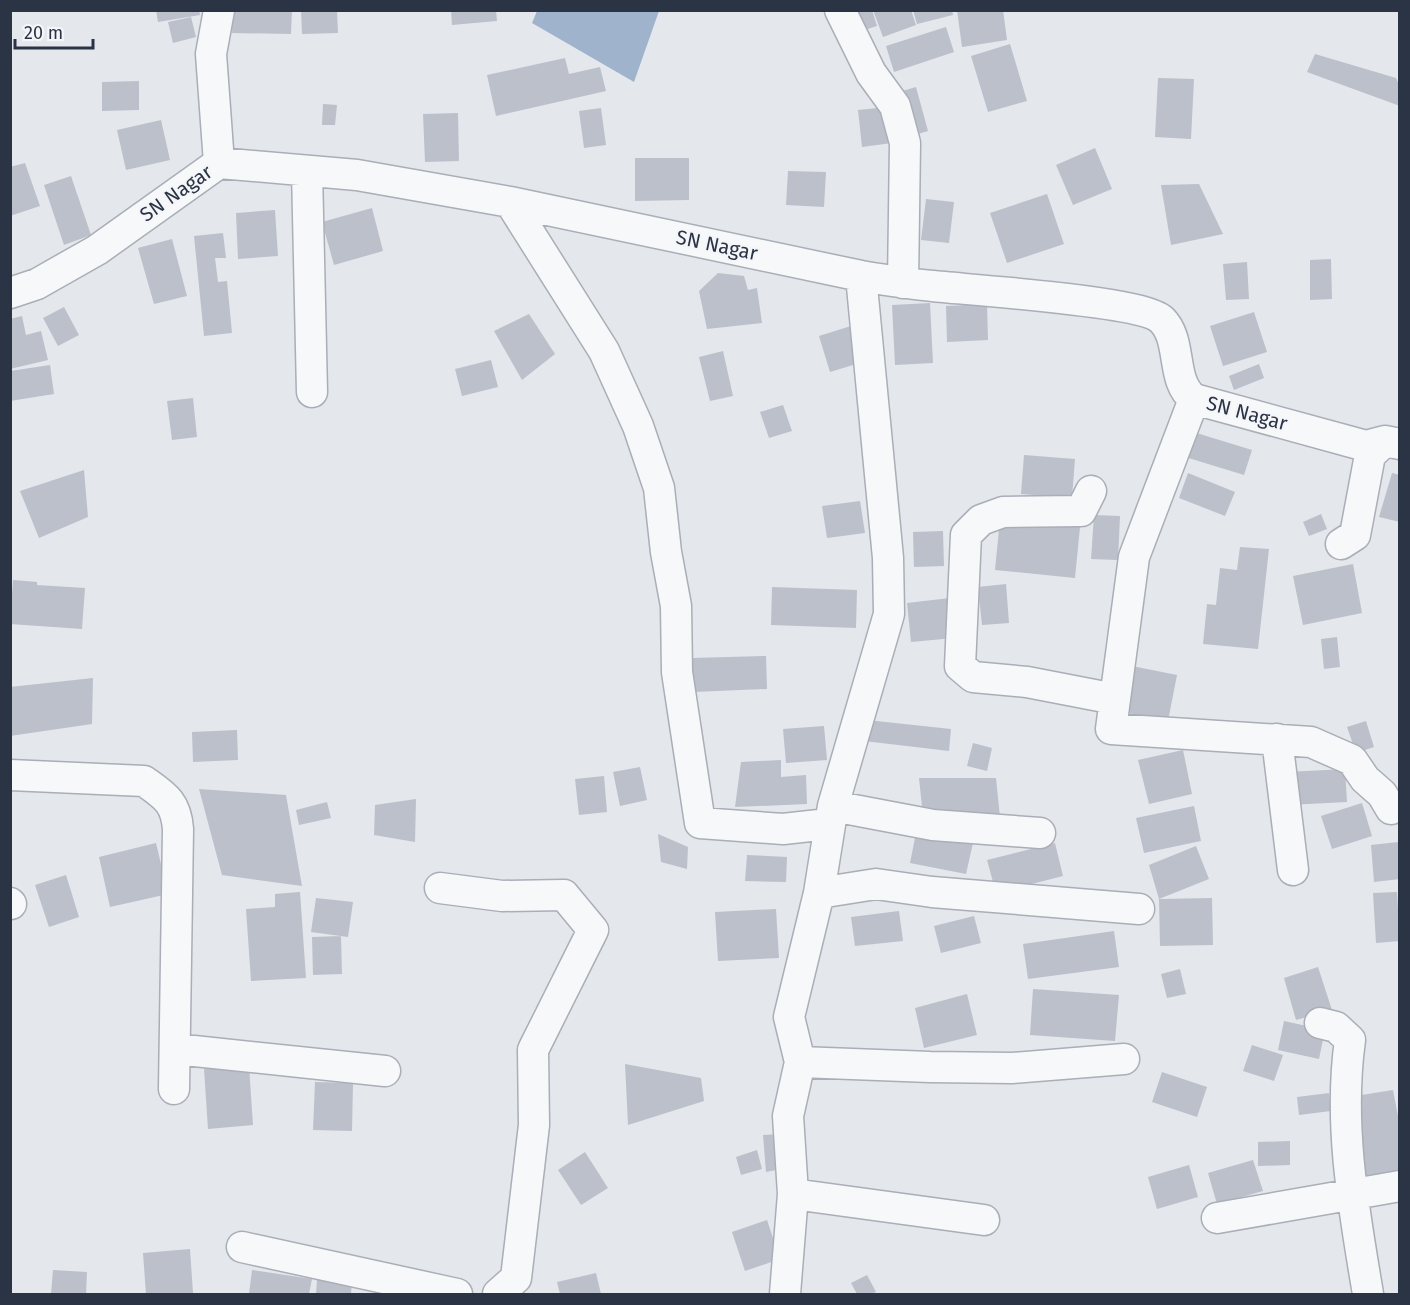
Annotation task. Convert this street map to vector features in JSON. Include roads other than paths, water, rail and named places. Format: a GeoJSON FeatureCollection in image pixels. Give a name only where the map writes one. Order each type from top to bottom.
{"type":"FeatureCollection","features":[{"type":"Feature","properties":{"kind":"street"},"geometry":{"type":"LineString","coordinates":[[219,10],[211,54],[219,163]]}},
{"type":"Feature","properties":{"kind":"street"},"geometry":{"type":"LineString","coordinates":[[840,10],[871,73],[895,106],[905,143],[903,283]]}},
{"type":"Feature","properties":{"kind":"street","name":"SN Nagar"},"geometry":{"type":"LineString","coordinates":[[10,293],[37,284],[97,250],[219,163],[357,175],[510,202],[861,276],[903,283],[1071,300],[1153,314],[1162,320],[1167,328],[1175,345],[1181,379],[1188,394],[1194,399],[1366,446],[1392,443]]}},
{"type":"Feature","properties":{"kind":"street"},"geometry":{"type":"LineString","coordinates":[[307,171],[312,392]]}},
{"type":"Feature","properties":{"kind":"street"},"geometry":{"type":"LineString","coordinates":[[510,202],[604,351],[638,426],[659,488],[666,552],[676,606],[678,672],[700,823],[783,829],[819,825],[831,816],[1040,833]]}},
{"type":"Feature","properties":{"kind":"street"},"geometry":{"type":"LineString","coordinates":[[785,1294],[793,1194],[788,1116],[800,1062],[789,1017],[819,893],[831,816],[889,614],[888,558],[861,276]]}},
{"type":"Feature","properties":{"kind":"street"},"geometry":{"type":"LineString","coordinates":[[1194,399],[1134,557],[1111,729],[1311,742],[1352,760],[1365,779],[1382,794],[1392,808]]}},
{"type":"Feature","properties":{"kind":"street"},"geometry":{"type":"LineString","coordinates":[[1341,544],[1355,535],[1370,455],[1392,443]]}},
{"type":"Feature","properties":{"kind":"street"},"geometry":{"type":"LineString","coordinates":[[1091,490],[1081,511],[1002,512],[981,520],[966,535],[960,666],[973,677],[1027,682],[1115,699]]}},
{"type":"Feature","properties":{"kind":"street"},"geometry":{"type":"LineString","coordinates":[[1277,739],[1293,870]]}},
{"type":"Feature","properties":{"kind":"street"},"geometry":{"type":"LineString","coordinates":[[10,775],[144,781],[172,804],[177,816],[178,830],[174,1089]]}},
{"type":"Feature","properties":{"kind":"street"},"geometry":{"type":"LineString","coordinates":[[819,893],[876,884],[932,892],[1139,909]]}},
{"type":"Feature","properties":{"kind":"street"},"geometry":{"type":"LineString","coordinates":[[440,888],[502,896],[564,895],[593,930],[533,1050],[534,1125],[516,1278],[498,1294]]}},
{"type":"Feature","properties":{"kind":"street"},"geometry":{"type":"LineString","coordinates":[[1320,1023],[1336,1028],[1350,1040],[1346,1080],[1347,1139],[1352,1194],[1368,1294]]}},
{"type":"Feature","properties":{"kind":"street"},"geometry":{"type":"LineString","coordinates":[[175,1049],[385,1071]]}},
{"type":"Feature","properties":{"kind":"street"},"geometry":{"type":"LineString","coordinates":[[800,1062],[1012,1068],[1124,1059]]}},
{"type":"Feature","properties":{"kind":"street"},"geometry":{"type":"LineString","coordinates":[[1217,1218],[1400,1186]]}},
{"type":"Feature","properties":{"kind":"street"},"geometry":{"type":"LineString","coordinates":[[793,1194],[984,1220]]}},
{"type":"Feature","properties":{"kind":"street"},"geometry":{"type":"LineString","coordinates":[[242,1247],[457,1294]]}},
{"type":"Feature","properties":{"kind":"water"},"geometry":{"type":"Polygon","coordinates":[[[537,10],[659,11],[634,82],[532,23],[537,10]]]}}]}
